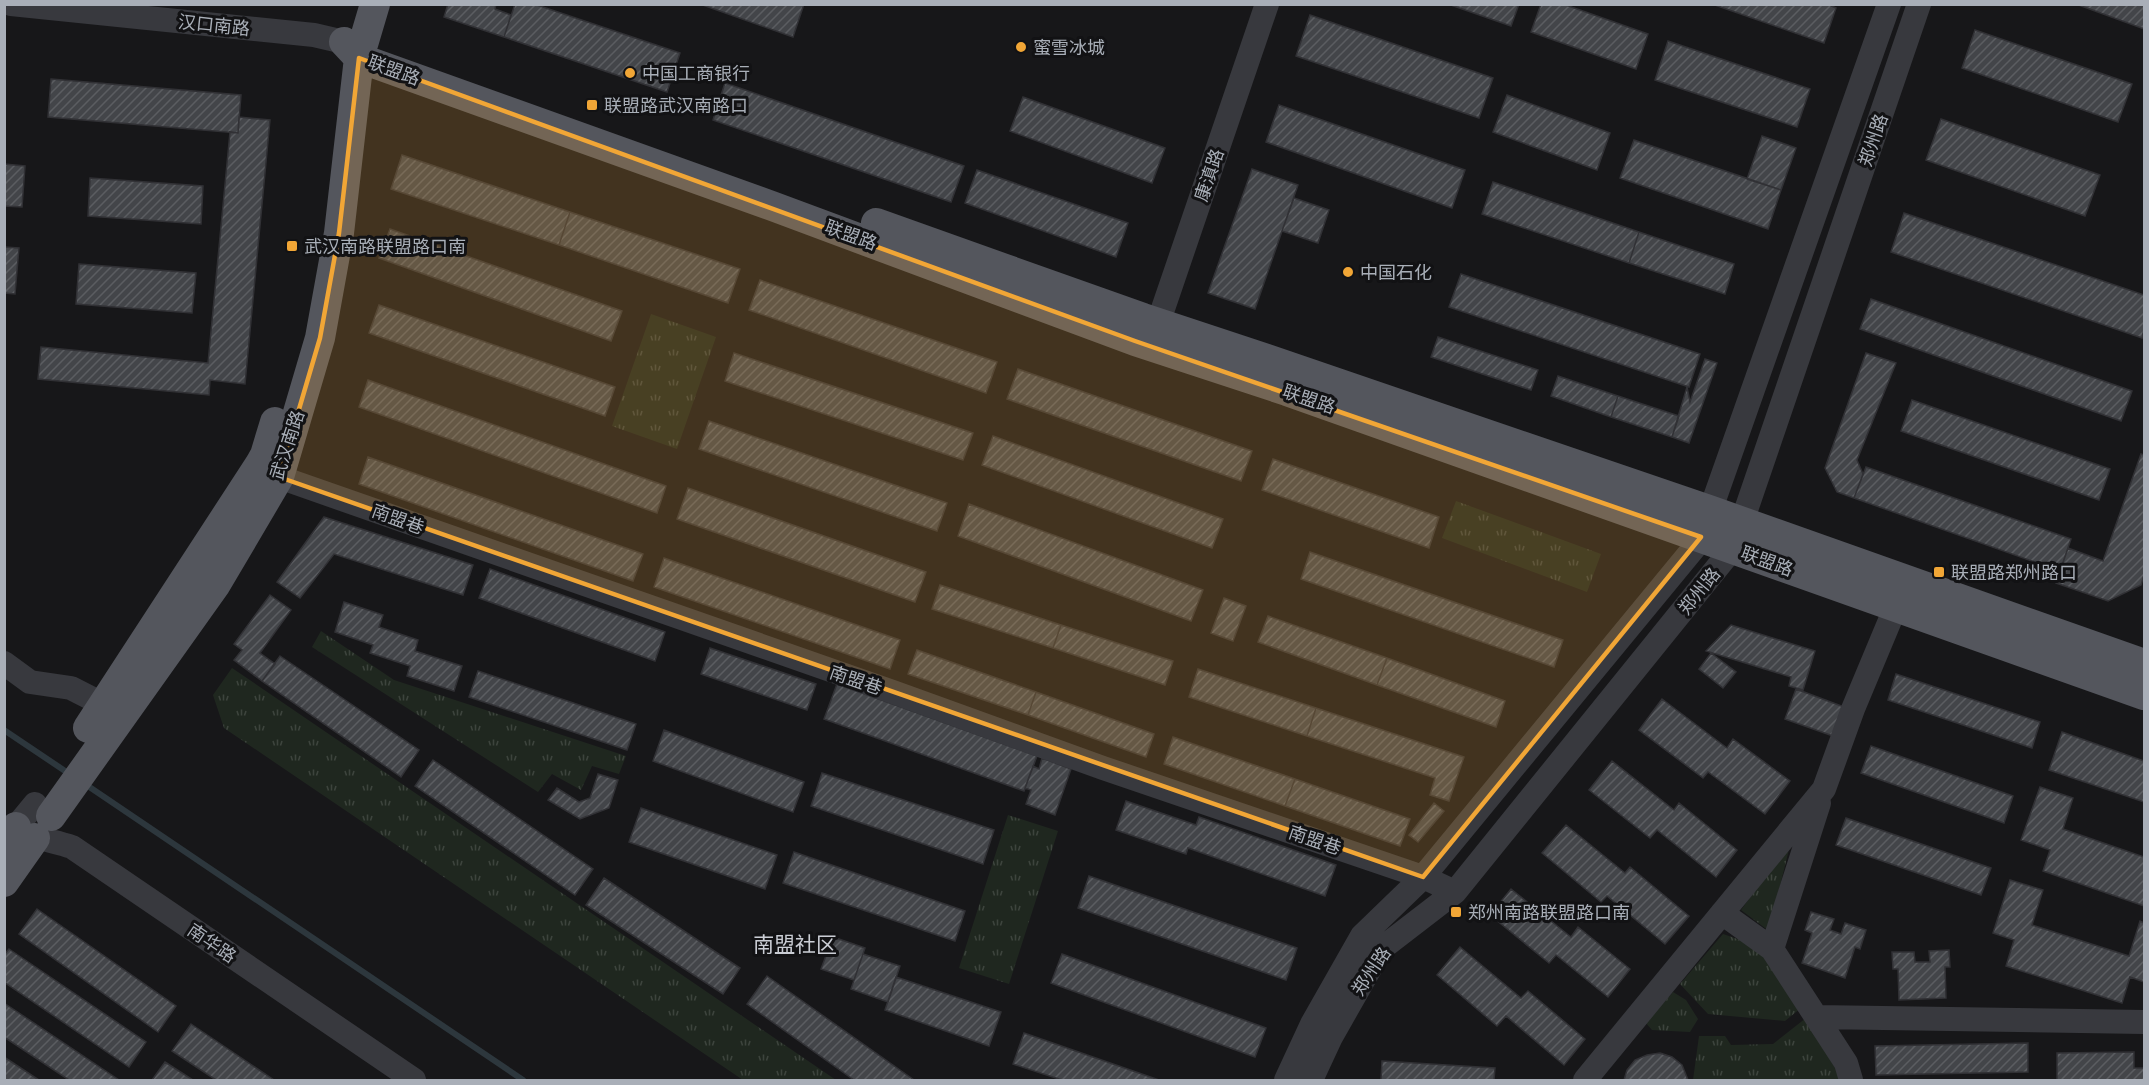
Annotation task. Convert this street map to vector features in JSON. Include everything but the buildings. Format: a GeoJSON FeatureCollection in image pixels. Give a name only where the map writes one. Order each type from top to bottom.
{"type":"FeatureCollection","features":[{"type":"Feature","properties":{"kind":"main road","name":"武汉南路"},"geometry":{"type":"LineString","coordinates":[[4,882],[24,825],[111,712],[216,584],[269,470],[320,338],[339,233],[355,46],[355,4]]}},
{"type":"Feature","properties":{"kind":"main road","name":"武汉南路"},"geometry":{"type":"LineString","coordinates":[[355,46],[375,4]]}},
{"type":"Feature","properties":{"kind":"main road","name":"联盟路"},"geometry":{"type":"LineString","coordinates":[[355,46],[772,206],[1147,332],[1287,391],[2145,664]]}},
{"type":"Feature","properties":{"kind":"main road","name":"联盟路"},"geometry":{"type":"LineString","coordinates":[[1738,535],[1893,606],[2145,695]]}},
{"type":"Feature","properties":{"kind":"street","name":"汉口南路"},"geometry":{"type":"LineString","coordinates":[[11,4],[315,35],[355,46]]}},
{"type":"Feature","properties":{"kind":"street","name":"康滇路"},"geometry":{"type":"LineString","coordinates":[[1147,332],[1250,4]]}},
{"type":"Feature","properties":{"kind":"street","name":"康滇路"},"geometry":{"type":"LineString","coordinates":[[1147,332],[1267,4]]}},
{"type":"Feature","properties":{"kind":"street","name":"郑州路"},"geometry":{"type":"LineString","coordinates":[[1286,1080],[1312,1024],[1362,936],[1423,877],[1694,548],[1705,524],[1889,4]]}},
{"type":"Feature","properties":{"kind":"street","name":"郑州路"},"geometry":{"type":"LineString","coordinates":[[1311,1080],[1331,1037],[1381,949],[1455,892],[1738,535],[1919,4]]}},
{"type":"Feature","properties":{"kind":"street","name":"南盟巷"},"geometry":{"type":"LineString","coordinates":[[269,470],[1103,768],[1423,877],[1455,892]]}},
{"type":"Feature","properties":{"kind":"street"},"geometry":{"type":"LineString","coordinates":[[1772,949],[1824,789],[1891,618],[1893,606]]}},
{"type":"Feature","properties":{"kind":"street"},"geometry":{"type":"LineString","coordinates":[[4,663],[30,682],[71,687],[111,712]]}},
{"type":"Feature","properties":{"kind":"street"},"geometry":{"type":"LineString","coordinates":[[1585,1080],[1824,789]]}},
{"type":"Feature","properties":{"kind":"street","name":"南华路"},"geometry":{"type":"LineString","coordinates":[[24,825],[72,847],[414,1080]]}},
{"type":"Feature","properties":{"kind":"street"},"geometry":{"type":"LineString","coordinates":[[1722,913],[1772,949],[1846,1063],[1851,1080]]}},
{"type":"Feature","properties":{"kind":"street"},"geometry":{"type":"LineString","coordinates":[[1816,1017],[2145,1022]]}},
{"type":"Feature","properties":{"kind":"highlighted area"},"geometry":{"type":"Polygon","coordinates":[[[359,58],[1135,341],[1701,537],[1423,877],[279,477],[320,338],[339,233],[359,58]]]}},
{"type":"Feature","properties":{"kind":"green space"},"geometry":{"type":"Polygon","coordinates":[[[651,314],[716,337],[677,449],[612,426],[651,314]]]}},
{"type":"Feature","properties":{"kind":"green space"},"geometry":{"type":"Polygon","coordinates":[[[1456,501],[1601,554],[1587,592],[1442,538],[1456,501]]]}},
{"type":"Feature","properties":{"kind":"green space"},"geometry":{"type":"Polygon","coordinates":[[[321,631],[394,680],[626,756],[619,774],[592,766],[581,790],[552,774],[538,792],[312,647],[321,631]]]}},
{"type":"Feature","properties":{"kind":"green space"},"geometry":{"type":"Polygon","coordinates":[[[232,668],[836,1080],[743,1080],[224,728],[213,695],[232,668]]]}},
{"type":"Feature","properties":{"kind":"green space"},"geometry":{"type":"Polygon","coordinates":[[[1008,815],[1058,831],[1009,984],[959,968],[1008,815]]]}},
{"type":"Feature","properties":{"kind":"green space"},"geometry":{"type":"Polygon","coordinates":[[[1791,841],[1769,931],[1741,910],[1791,841]]]}},
{"type":"Feature","properties":{"kind":"green space"},"geometry":{"type":"Polygon","coordinates":[[[1723,934],[1752,944],[1767,958],[1801,1008],[1785,1021],[1708,1014],[1680,984],[1723,934]]]}},
{"type":"Feature","properties":{"kind":"green space"},"geometry":{"type":"Polygon","coordinates":[[[1673,992],[1686,1000],[1698,1019],[1690,1032],[1652,1030],[1646,1023],[1673,992]]]}},
{"type":"Feature","properties":{"kind":"green space"},"geometry":{"type":"Polygon","coordinates":[[[1806,1018],[1842,1080],[1693,1080],[1699,1036],[1725,1036],[1731,1045],[1773,1044],[1806,1018]]]}},
{"type":"Feature","properties":{"kind":"waterway"},"geometry":{"type":"LineString","coordinates":[[4,730],[71,775]]}},
{"type":"Feature","properties":{"kind":"waterway"},"geometry":{"type":"LineString","coordinates":[[85,784],[523,1080]]}},
{"type":"Feature","properties":{"kind":"place","name":"蜜雪冰城"},"geometry":{"type":"Point","coordinates":[1021,47]}},
{"type":"Feature","properties":{"kind":"place","name":"中国工商银行"},"geometry":{"type":"Point","coordinates":[630,73]}},
{"type":"Feature","properties":{"kind":"place","name":"联盟路武汉南路口"},"geometry":{"type":"Point","coordinates":[592,105]}},
{"type":"Feature","properties":{"kind":"place","name":"武汉南路联盟路口南"},"geometry":{"type":"Point","coordinates":[292,246]}},
{"type":"Feature","properties":{"kind":"place","name":"中国石化"},"geometry":{"type":"Point","coordinates":[1348,272]}},
{"type":"Feature","properties":{"kind":"place","name":"联盟路郑州路口"},"geometry":{"type":"Point","coordinates":[1939,572]}},
{"type":"Feature","properties":{"kind":"place","name":"郑州南路联盟路口南"},"geometry":{"type":"Point","coordinates":[1456,912]}},
{"type":"Feature","properties":{"kind":"district","name":"南盟社区"},"geometry":{"type":"Point","coordinates":[795,944]}}]}
